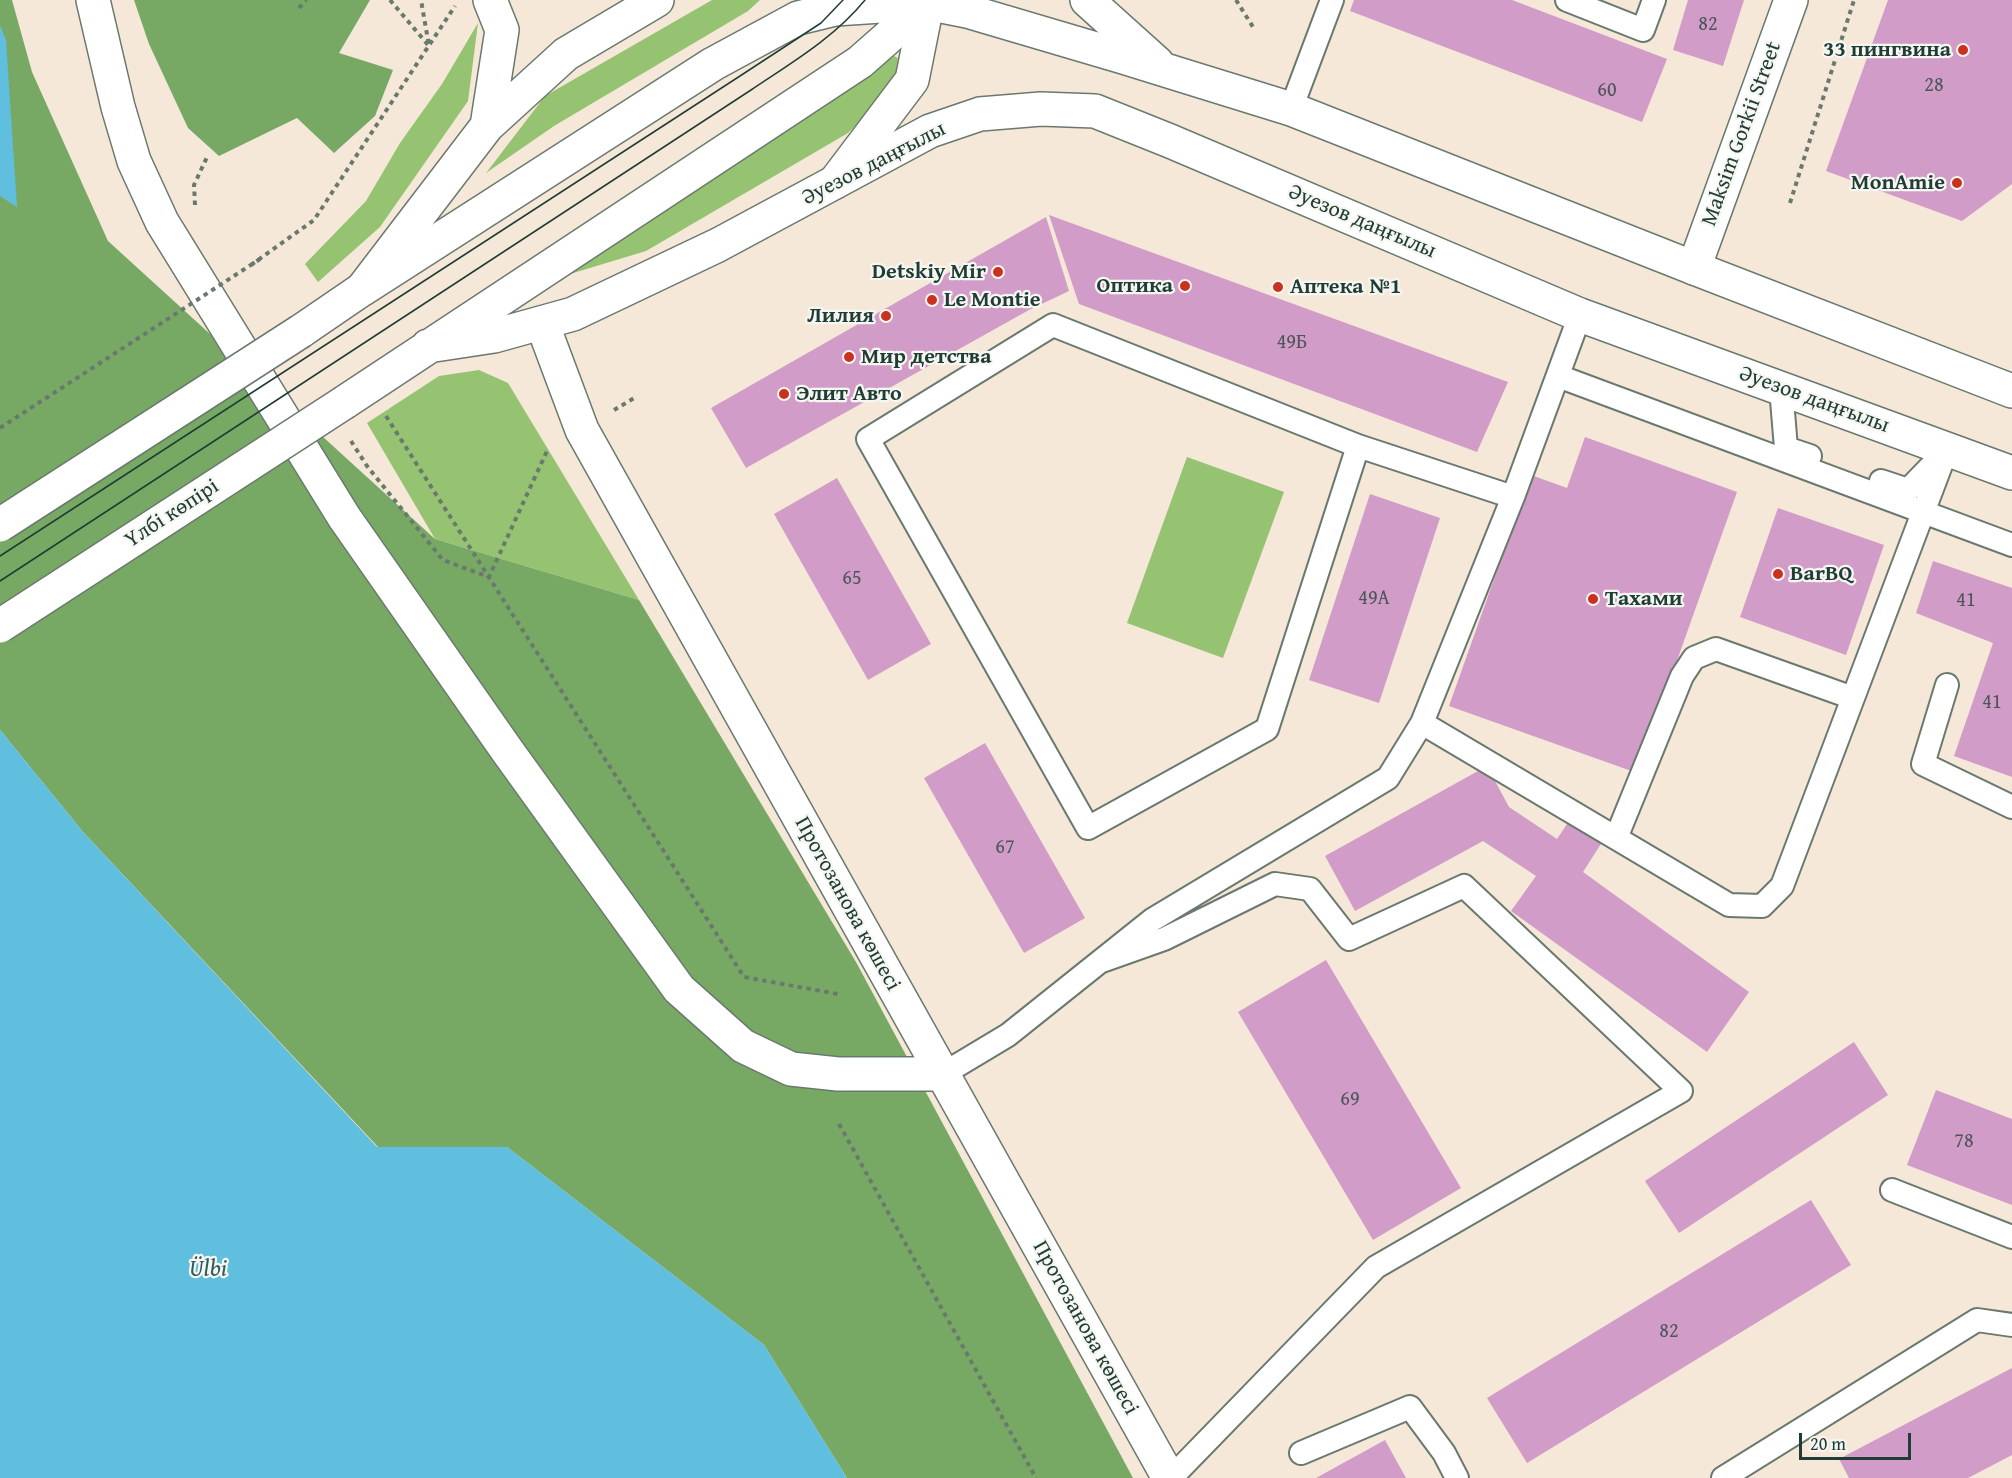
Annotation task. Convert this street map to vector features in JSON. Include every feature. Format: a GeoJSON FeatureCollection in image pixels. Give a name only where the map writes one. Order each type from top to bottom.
{"type":"FeatureCollection","features":[{"type":"Feature","properties":{"kind":"main road"},"geometry":{"type":"LineString","coordinates":[[93,0],[118,107],[134,161],[162,222],[344,518],[678,989],[743,1046],[791,1069],[838,1074],[943,1074]]}},
{"type":"Feature","properties":{"kind":"main road"},"geometry":{"type":"LineString","coordinates":[[487,126],[502,30],[490,0]]}},
{"type":"Feature","properties":{"kind":"main road"},"geometry":{"type":"LineString","coordinates":[[362,290],[487,126],[566,54],[657,0]]}},
{"type":"Feature","properties":{"kind":"main road"},"geometry":{"type":"LineString","coordinates":[[1087,0],[1166,70]]}},
{"type":"Feature","properties":{"kind":"main road","name":"Maksim Gorkii Street"},"geometry":{"type":"LineString","coordinates":[[1694,268],[1791,0]]}},
{"type":"Feature","properties":{"kind":"main road"},"geometry":{"type":"LineString","coordinates":[[835,182],[912,80],[926,1]]}},
{"type":"Feature","properties":{"kind":"main road"},"geometry":{"type":"LineString","coordinates":[[0,525],[713,64],[808,9],[835,9],[926,1],[967,11],[1292,109],[2012,391]]}},
{"type":"Feature","properties":{"kind":"main road","name":"Үлбі көпірі"},"geometry":{"type":"LineString","coordinates":[[0,626],[345,402],[860,62],[926,1]]}},
{"type":"Feature","properties":{"kind":"main road","name":"Әуезов даңғылы"},"geometry":{"type":"LineString","coordinates":[[428,346],[494,336],[573,314],[718,245],[930,131],[980,114],[1041,109],[1095,111],[1181,145],[1580,315],[2012,473]]}},
{"type":"Feature","properties":{"kind":"main road","name":"Протозанова көшесі"},"geometry":{"type":"LineString","coordinates":[[542,323],[582,430],[1170,1478]]}},
{"type":"Feature","properties":{"kind":"lane"},"geometry":{"type":"LineString","coordinates":[[1292,109],[1332,0]]}},
{"type":"Feature","properties":{"kind":"lane"},"geometry":{"type":"LineString","coordinates":[[1567,0],[1643,30],[1654,0]]}},
{"type":"Feature","properties":{"kind":"lane"},"geometry":{"type":"LineString","coordinates":[[943,1074],[1008,1035],[1152,920],[1388,778],[1422,723],[1513,497],[1580,315]]}},
{"type":"Feature","properties":{"kind":"lane"},"geometry":{"type":"LineString","coordinates":[[1358,446],[1267,729],[1088,828],[868,439],[1053,326],[1358,446],[1513,497]]}},
{"type":"Feature","properties":{"kind":"lane"},"geometry":{"type":"LineString","coordinates":[[1558,376],[2012,545]]}},
{"type":"Feature","properties":{"kind":"lane"},"geometry":{"type":"LineString","coordinates":[[1780,388],[1786,448],[1908,490],[1947,449]]}},
{"type":"Feature","properties":{"kind":"lane"},"geometry":{"type":"LineString","coordinates":[[1422,723],[1729,905],[1762,906],[1782,886],[1947,449]]}},
{"type":"Feature","properties":{"kind":"lane"},"geometry":{"type":"LineString","coordinates":[[1616,838],[1682,676],[1694,658],[1716,649],[1853,698]]}},
{"type":"Feature","properties":{"kind":"lane"},"geometry":{"type":"LineString","coordinates":[[1947,685],[1923,764],[2012,807]]}},
{"type":"Feature","properties":{"kind":"lane"},"geometry":{"type":"LineString","coordinates":[[1102,960],[1164,939],[1275,884],[1310,889],[1349,939],[1464,886],[1680,1091],[1376,1267],[1170,1478]]}},
{"type":"Feature","properties":{"kind":"lane"},"geometry":{"type":"LineString","coordinates":[[1892,1190],[2012,1237]]}},
{"type":"Feature","properties":{"kind":"lane"},"geometry":{"type":"LineString","coordinates":[[1723,1478],[1977,1320],[2012,1325]]}},
{"type":"Feature","properties":{"kind":"lane"},"geometry":{"type":"LineString","coordinates":[[1301,1453],[1410,1407],[1444,1453],[1457,1478]]}},
{"type":"Feature","properties":{"kind":"path"},"geometry":{"type":"LineString","coordinates":[[299,8],[306,0]]}},
{"type":"Feature","properties":{"kind":"path"},"geometry":{"type":"LineString","coordinates":[[390,0],[429,46]]}},
{"type":"Feature","properties":{"kind":"path"},"geometry":{"type":"LineString","coordinates":[[421,0],[429,46]]}},
{"type":"Feature","properties":{"kind":"path"},"geometry":{"type":"LineString","coordinates":[[1236,0],[1253,27]]}},
{"type":"Feature","properties":{"kind":"path"},"geometry":{"type":"LineString","coordinates":[[1790,204],[1854,0]]}},
{"type":"Feature","properties":{"kind":"path"},"geometry":{"type":"LineString","coordinates":[[251,265],[314,220],[457,3]]}},
{"type":"Feature","properties":{"kind":"path"},"geometry":{"type":"LineString","coordinates":[[196,212],[194,185],[208,155]]}},
{"type":"Feature","properties":{"kind":"path"},"geometry":{"type":"LineString","coordinates":[[0,428],[260,259]]}},
{"type":"Feature","properties":{"kind":"path"},"geometry":{"type":"LineString","coordinates":[[614,410],[636,397]]}},
{"type":"Feature","properties":{"kind":"path"},"geometry":{"type":"LineString","coordinates":[[384,412],[744,976],[838,994]]}},
{"type":"Feature","properties":{"kind":"path"},"geometry":{"type":"LineString","coordinates":[[489,577],[547,451]]}},
{"type":"Feature","properties":{"kind":"path"},"geometry":{"type":"LineString","coordinates":[[367,466],[443,560],[489,577]]}},
{"type":"Feature","properties":{"kind":"path"},"geometry":{"type":"LineString","coordinates":[[838,1124],[1036,1478]]}},
{"type":"Feature","properties":{"kind":"green space"},"geometry":{"type":"Polygon","coordinates":[[[0,0],[12,0],[32,72],[108,241],[435,539],[639,600],[856,962],[1133,1478],[847,1478],[764,1345],[507,1147],[378,1147],[83,832],[0,730],[0,0]]]}},
{"type":"Feature","properties":{"kind":"green space"},"geometry":{"type":"Polygon","coordinates":[[[134,0],[370,0],[339,53],[393,70],[375,116],[334,153],[297,118],[219,156],[188,128],[149,44],[134,0]]]}},
{"type":"Feature","properties":{"kind":"green space"},"geometry":{"type":"Polygon","coordinates":[[[712,0],[760,0],[748,11],[554,126],[486,173],[545,96],[712,0]]]}},
{"type":"Feature","properties":{"kind":"green space"},"geometry":{"type":"Polygon","coordinates":[[[478,23],[468,101],[380,227],[318,282],[305,264],[366,201],[400,143],[442,84],[478,23]]]}},
{"type":"Feature","properties":{"kind":"green space"},"geometry":{"type":"Polygon","coordinates":[[[882,50],[898,58],[894,83],[881,101],[848,133],[646,251],[570,274],[868,74],[882,50]]]}},
{"type":"Feature","properties":{"kind":"green space"},"geometry":{"type":"Polygon","coordinates":[[[479,370],[508,383],[639,600],[435,539],[367,423],[439,376],[479,370]]]}},
{"type":"Feature","properties":{"kind":"green space"},"geometry":{"type":"Polygon","coordinates":[[[1187,457],[1284,492],[1223,658],[1127,623],[1187,457]]]}},
{"type":"Feature","properties":{"kind":"water"},"geometry":{"type":"Polygon","coordinates":[[[0,25],[6,40],[17,207],[0,196],[0,25]]]}},
{"type":"Feature","properties":{"kind":"water","name":"Ülbi"},"geometry":{"type":"Polygon","coordinates":[[[0,730],[83,832],[377,1147],[507,1147],[764,1345],[847,1478],[0,1478],[0,730]]]}},
{"type":"Feature","properties":{"kind":"building"},"geometry":{"type":"Polygon","coordinates":[[[1354,0],[1512,0],[1667,59],[1642,122],[1350,11],[1354,0]]]}},
{"type":"Feature","properties":{"kind":"building"},"geometry":{"type":"Polygon","coordinates":[[[1688,0],[1744,0],[1723,66],[1673,50],[1688,0]]]}},
{"type":"Feature","properties":{"kind":"building"},"geometry":{"type":"Polygon","coordinates":[[[1888,0],[2012,0],[2012,184],[1962,221],[1826,171],[1888,0]]]}},
{"type":"Feature","properties":{"kind":"building"},"geometry":{"type":"Polygon","coordinates":[[[1049,215],[1508,382],[1477,452],[1079,304],[1049,215]]]}},
{"type":"Feature","properties":{"kind":"building"},"geometry":{"type":"Polygon","coordinates":[[[1046,217],[1069,291],[1029,310],[746,468],[711,408],[1046,217]]]}},
{"type":"Feature","properties":{"kind":"building","name":"Тахами"},"geometry":{"type":"Polygon","coordinates":[[[1585,437],[1737,492],[1637,773],[1449,706],[1531,475],[1567,488],[1585,437]]]}},
{"type":"Feature","properties":{"kind":"building"},"geometry":{"type":"Polygon","coordinates":[[[837,478],[931,644],[868,680],[774,514],[837,478]]]}},
{"type":"Feature","properties":{"kind":"building"},"geometry":{"type":"Polygon","coordinates":[[[1370,494],[1440,518],[1379,703],[1309,680],[1370,494]]]}},
{"type":"Feature","properties":{"kind":"building"},"geometry":{"type":"Polygon","coordinates":[[[1778,508],[1884,545],[1846,655],[1740,617],[1778,508]]]}},
{"type":"Feature","properties":{"kind":"building"},"geometry":{"type":"Polygon","coordinates":[[[1933,561],[2012,588],[2012,777],[1954,756],[1993,643],[1916,613],[1933,561]]]}},
{"type":"Feature","properties":{"kind":"building"},"geometry":{"type":"Polygon","coordinates":[[[985,743],[1085,918],[1024,953],[924,778],[985,743]]]}},
{"type":"Feature","properties":{"kind":"building"},"geometry":{"type":"Polygon","coordinates":[[[1487,766],[1509,807],[1557,839],[1573,815],[1606,836],[1583,872],[1749,992],[1707,1052],[1511,911],[1536,876],[1483,841],[1355,911],[1325,856],[1487,766]]]}},
{"type":"Feature","properties":{"kind":"building"},"geometry":{"type":"Polygon","coordinates":[[[1326,960],[1461,1188],[1373,1240],[1238,1012],[1326,960]]]}},
{"type":"Feature","properties":{"kind":"building"},"geometry":{"type":"Polygon","coordinates":[[[1854,1042],[1888,1095],[1679,1233],[1645,1181],[1854,1042]]]}},
{"type":"Feature","properties":{"kind":"building"},"geometry":{"type":"Polygon","coordinates":[[[1936,1090],[2012,1119],[2012,1205],[1907,1165],[1936,1090]]]}},
{"type":"Feature","properties":{"kind":"building"},"geometry":{"type":"Polygon","coordinates":[[[1811,1200],[1851,1265],[1527,1463],[1487,1398],[1811,1200]]]}},
{"type":"Feature","properties":{"kind":"building"},"geometry":{"type":"Polygon","coordinates":[[[2012,1368],[2012,1455],[1968,1478],[1849,1478],[1839,1459],[2012,1368]]]}},
{"type":"Feature","properties":{"kind":"building"},"geometry":{"type":"Polygon","coordinates":[[[1385,1440],[1406,1478],[1316,1478],[1385,1440]]]}},
{"type":"Feature","properties":{"kind":"tram line"},"geometry":{"type":"LineString","coordinates":[[0,556],[821,23],[843,0]]}},
{"type":"Feature","properties":{"kind":"tram line"},"geometry":{"type":"LineString","coordinates":[[0,581],[781,70],[826,38],[865,0]]}},
{"type":"Feature","properties":{"kind":"place","name":"33 пингвина"},"geometry":{"type":"Point","coordinates":[1963,50]}},
{"type":"Feature","properties":{"kind":"place","name":"MonAmie"},"geometry":{"type":"Point","coordinates":[1957,183]}},
{"type":"Feature","properties":{"kind":"place","name":"Detskiy Mir"},"geometry":{"type":"Point","coordinates":[998,272]}},
{"type":"Feature","properties":{"kind":"place","name":"Оптика"},"geometry":{"type":"Point","coordinates":[1185,286]}},
{"type":"Feature","properties":{"kind":"place","name":"Аптека №1"},"geometry":{"type":"Point","coordinates":[1278,287]}},
{"type":"Feature","properties":{"kind":"place","name":"Le Montie"},"geometry":{"type":"Point","coordinates":[932,300]}},
{"type":"Feature","properties":{"kind":"place","name":"Лилия"},"geometry":{"type":"Point","coordinates":[886,316]}},
{"type":"Feature","properties":{"kind":"place","name":"Мир детства"},"geometry":{"type":"Point","coordinates":[849,357]}},
{"type":"Feature","properties":{"kind":"place","name":"Элит Авто"},"geometry":{"type":"Point","coordinates":[784,394]}},
{"type":"Feature","properties":{"kind":"place","name":"BarBQ"},"geometry":{"type":"Point","coordinates":[1778,574]}},
{"type":"Feature","properties":{"kind":"place","name":"Тахами"},"geometry":{"type":"Point","coordinates":[1593,599]}}]}
